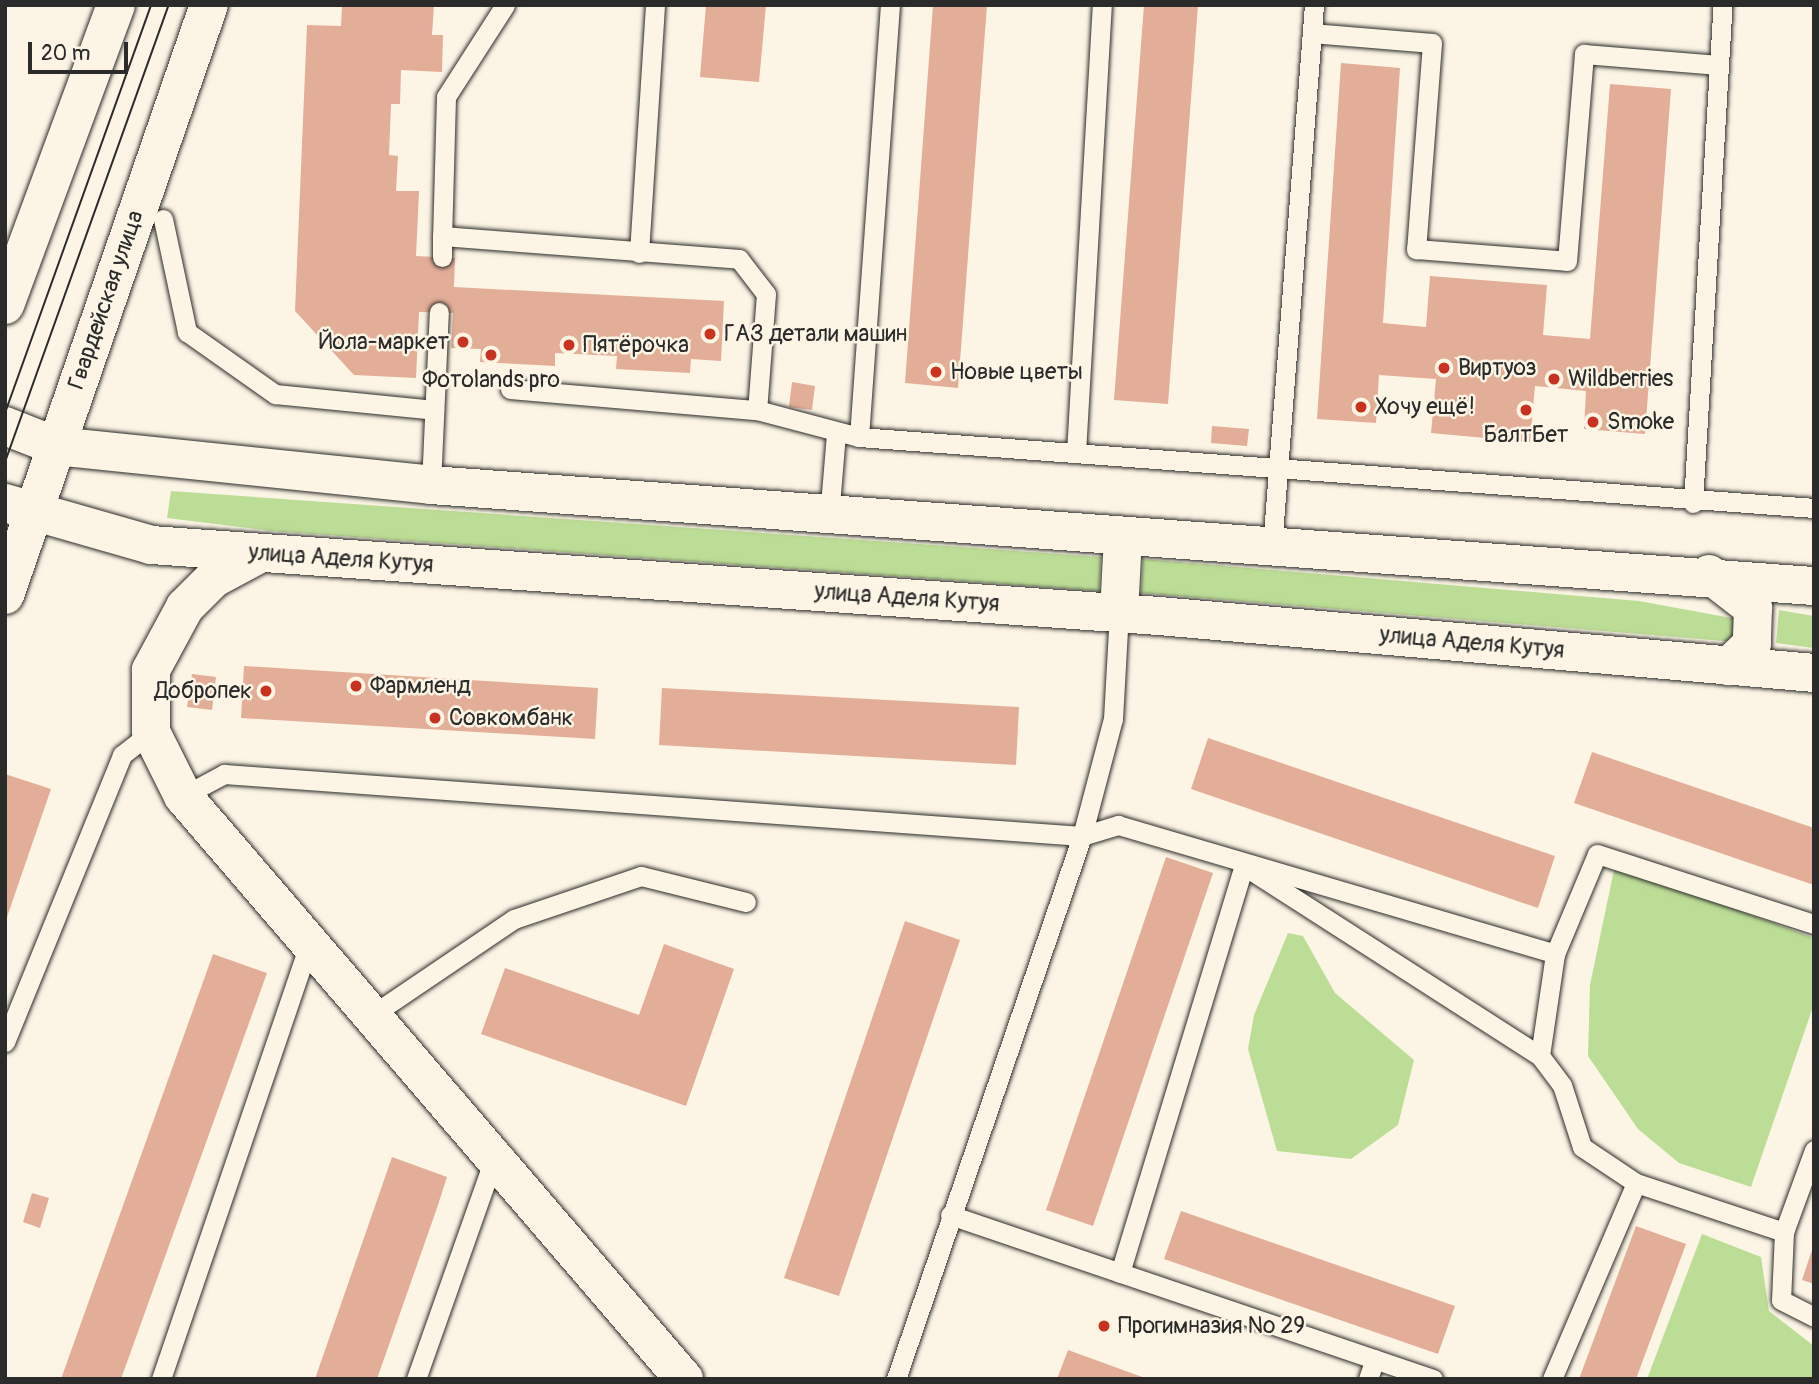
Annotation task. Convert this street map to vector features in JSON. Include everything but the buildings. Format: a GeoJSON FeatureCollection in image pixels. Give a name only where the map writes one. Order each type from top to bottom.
{"type":"FeatureCollection","features":[{"type":"Feature","properties":{"kind":"main road"},"geometry":{"type":"LineString","coordinates":[[5,305],[116,5]]}},
{"type":"Feature","properties":{"kind":"main road","name":"Гвардейская улица"},"geometry":{"type":"LineString","coordinates":[[5,595],[20,509],[56,446],[209,5]]}},
{"type":"Feature","properties":{"kind":"main road"},"geometry":{"type":"LineString","coordinates":[[5,426],[56,446],[431,485],[829,517],[1709,574],[1814,586]]}},
{"type":"Feature","properties":{"kind":"main road","name":"улица Аделя Кутуя"},"geometry":{"type":"LineString","coordinates":[[20,509],[151,545],[1119,613],[1814,673]]}},
{"type":"Feature","properties":{"kind":"main road"},"geometry":{"type":"LineString","coordinates":[[1119,613],[1123,537]]}},
{"type":"Feature","properties":{"kind":"main road"},"geometry":{"type":"LineString","coordinates":[[261,553],[213,579],[185,607],[151,670],[151,732],[183,796],[309,944],[496,1154],[684,1379]]}},
{"type":"Feature","properties":{"kind":"main road"},"geometry":{"type":"LineString","coordinates":[[1709,574],[1753,608],[1752,644],[1729,666]]}},
{"type":"Feature","properties":{"kind":"lane"},"geometry":{"type":"LineString","coordinates":[[442,257],[446,97],[505,5]]}},
{"type":"Feature","properties":{"kind":"lane"},"geometry":{"type":"LineString","coordinates":[[639,253],[655,5]]}},
{"type":"Feature","properties":{"kind":"lane"},"geometry":{"type":"LineString","coordinates":[[859,437],[890,5]]}},
{"type":"Feature","properties":{"kind":"lane"},"geometry":{"type":"LineString","coordinates":[[1076,453],[1102,5]]}},
{"type":"Feature","properties":{"kind":"lane"},"geometry":{"type":"LineString","coordinates":[[1272,547],[1314,5]]}},
{"type":"Feature","properties":{"kind":"lane"},"geometry":{"type":"LineString","coordinates":[[1693,503],[1723,5]]}},
{"type":"Feature","properties":{"kind":"lane"},"geometry":{"type":"LineString","coordinates":[[1312,33],[1432,43],[1416,249],[1553,260],[1567,261],[1584,54],[1719,65]]}},
{"type":"Feature","properties":{"kind":"lane"},"geometry":{"type":"LineString","coordinates":[[163,219],[187,332],[275,394],[434,410]]}},
{"type":"Feature","properties":{"kind":"lane"},"geometry":{"type":"LineString","coordinates":[[443,236],[739,260],[766,294],[757,410]]}},
{"type":"Feature","properties":{"kind":"lane"},"geometry":{"type":"LineString","coordinates":[[431,485],[439,312]]}},
{"type":"Feature","properties":{"kind":"lane"},"geometry":{"type":"LineString","coordinates":[[510,389],[757,410],[836,434],[859,437],[1278,465],[1693,503],[1814,508]]}},
{"type":"Feature","properties":{"kind":"lane"},"geometry":{"type":"LineString","coordinates":[[829,517],[836,434]]}},
{"type":"Feature","properties":{"kind":"lane"},"geometry":{"type":"LineString","coordinates":[[896,1379],[1082,835],[1114,719],[1119,613]]}},
{"type":"Feature","properties":{"kind":"lane"},"geometry":{"type":"LineString","coordinates":[[5,1042],[122,755],[151,732]]}},
{"type":"Feature","properties":{"kind":"lane"},"geometry":{"type":"LineString","coordinates":[[183,796],[224,775],[1082,835],[1118,825],[1244,866],[1555,954]]}},
{"type":"Feature","properties":{"kind":"lane"},"geometry":{"type":"LineString","coordinates":[[1539,1056],[1555,954],[1597,853],[1814,924]]}},
{"type":"Feature","properties":{"kind":"lane"},"geometry":{"type":"LineString","coordinates":[[1244,866],[1539,1056],[1562,1085],[1582,1147],[1636,1183],[1784,1231]]}},
{"type":"Feature","properties":{"kind":"lane"},"geometry":{"type":"LineString","coordinates":[[1120,1273],[1244,866]]}},
{"type":"Feature","properties":{"kind":"lane"},"geometry":{"type":"LineString","coordinates":[[372,1016],[514,919],[642,876],[746,902]]}},
{"type":"Feature","properties":{"kind":"lane"},"geometry":{"type":"LineString","coordinates":[[161,1379],[309,944]]}},
{"type":"Feature","properties":{"kind":"lane"},"geometry":{"type":"LineString","coordinates":[[1814,1150],[1784,1231],[1781,1300],[1814,1317]]}},
{"type":"Feature","properties":{"kind":"lane"},"geometry":{"type":"LineString","coordinates":[[416,1379],[496,1154]]}},
{"type":"Feature","properties":{"kind":"lane"},"geometry":{"type":"LineString","coordinates":[[1552,1379],[1636,1183]]}},
{"type":"Feature","properties":{"kind":"lane"},"geometry":{"type":"LineString","coordinates":[[950,1215],[1433,1379]]}},
{"type":"Feature","properties":{"kind":"lane"},"geometry":{"type":"LineString","coordinates":[[1368,1379],[1375,1359]]}},
{"type":"Feature","properties":{"kind":"green space"},"geometry":{"type":"Polygon","coordinates":[[[171,491],[1101,557],[1099,591],[272,531],[167,518],[171,491]]]}},
{"type":"Feature","properties":{"kind":"green space"},"geometry":{"type":"Polygon","coordinates":[[[1143,559],[1639,601],[1737,619],[1736,642],[1141,593],[1143,559]]]}},
{"type":"Feature","properties":{"kind":"green space"},"geometry":{"type":"Polygon","coordinates":[[[1779,610],[1814,616],[1814,648],[1776,643],[1779,610]]]}},
{"type":"Feature","properties":{"kind":"green space"},"geometry":{"type":"Polygon","coordinates":[[[1615,865],[1814,938],[1814,1004],[1751,1187],[1679,1163],[1638,1129],[1588,1056],[1590,985],[1615,865]]]}},
{"type":"Feature","properties":{"kind":"green space"},"geometry":{"type":"Polygon","coordinates":[[[1288,933],[1303,936],[1335,993],[1414,1060],[1398,1125],[1351,1159],[1277,1151],[1248,1049],[1254,1015],[1288,933]]]}},
{"type":"Feature","properties":{"kind":"green space"},"geometry":{"type":"Polygon","coordinates":[[[1702,1234],[1761,1257],[1769,1311],[1814,1346],[1814,1379],[1647,1379],[1702,1234]]]}},
{"type":"Feature","properties":{"kind":"tram line"},"geometry":{"type":"LineString","coordinates":[[5,413],[151,5]]}},
{"type":"Feature","properties":{"kind":"tram line"},"geometry":{"type":"LineString","coordinates":[[5,462],[169,5]]}},
{"type":"Feature","properties":{"kind":"place","name":"ГАЗ детали машин"},"geometry":{"type":"Point","coordinates":[710,334]}},
{"type":"Feature","properties":{"kind":"place","name":"Йола-маркет"},"geometry":{"type":"Point","coordinates":[463,342]}},
{"type":"Feature","properties":{"kind":"place","name":"Пятёрочка"},"geometry":{"type":"Point","coordinates":[569,345]}},
{"type":"Feature","properties":{"kind":"place","name":"Фотоlands pro"},"geometry":{"type":"Point","coordinates":[491,355]}},
{"type":"Feature","properties":{"kind":"place","name":"Виртуоз"},"geometry":{"type":"Point","coordinates":[1444,368]}},
{"type":"Feature","properties":{"kind":"place","name":"Новые цветы"},"geometry":{"type":"Point","coordinates":[936,372]}},
{"type":"Feature","properties":{"kind":"place","name":"Wildberries"},"geometry":{"type":"Point","coordinates":[1554,379]}},
{"type":"Feature","properties":{"kind":"place","name":"Хочу ещё!"},"geometry":{"type":"Point","coordinates":[1361,407]}},
{"type":"Feature","properties":{"kind":"place","name":"БалтБет"},"geometry":{"type":"Point","coordinates":[1526,410]}},
{"type":"Feature","properties":{"kind":"place","name":"Smoke"},"geometry":{"type":"Point","coordinates":[1593,422]}},
{"type":"Feature","properties":{"kind":"place","name":"Фармленд"},"geometry":{"type":"Point","coordinates":[356,686]}},
{"type":"Feature","properties":{"kind":"place","name":"Добропек"},"geometry":{"type":"Point","coordinates":[266,691]}},
{"type":"Feature","properties":{"kind":"place","name":"Совкомбанк"},"geometry":{"type":"Point","coordinates":[435,718]}},
{"type":"Feature","properties":{"kind":"place","name":"Прогимназия № 29"},"geometry":{"type":"Point","coordinates":[1104,1326]}}]}
